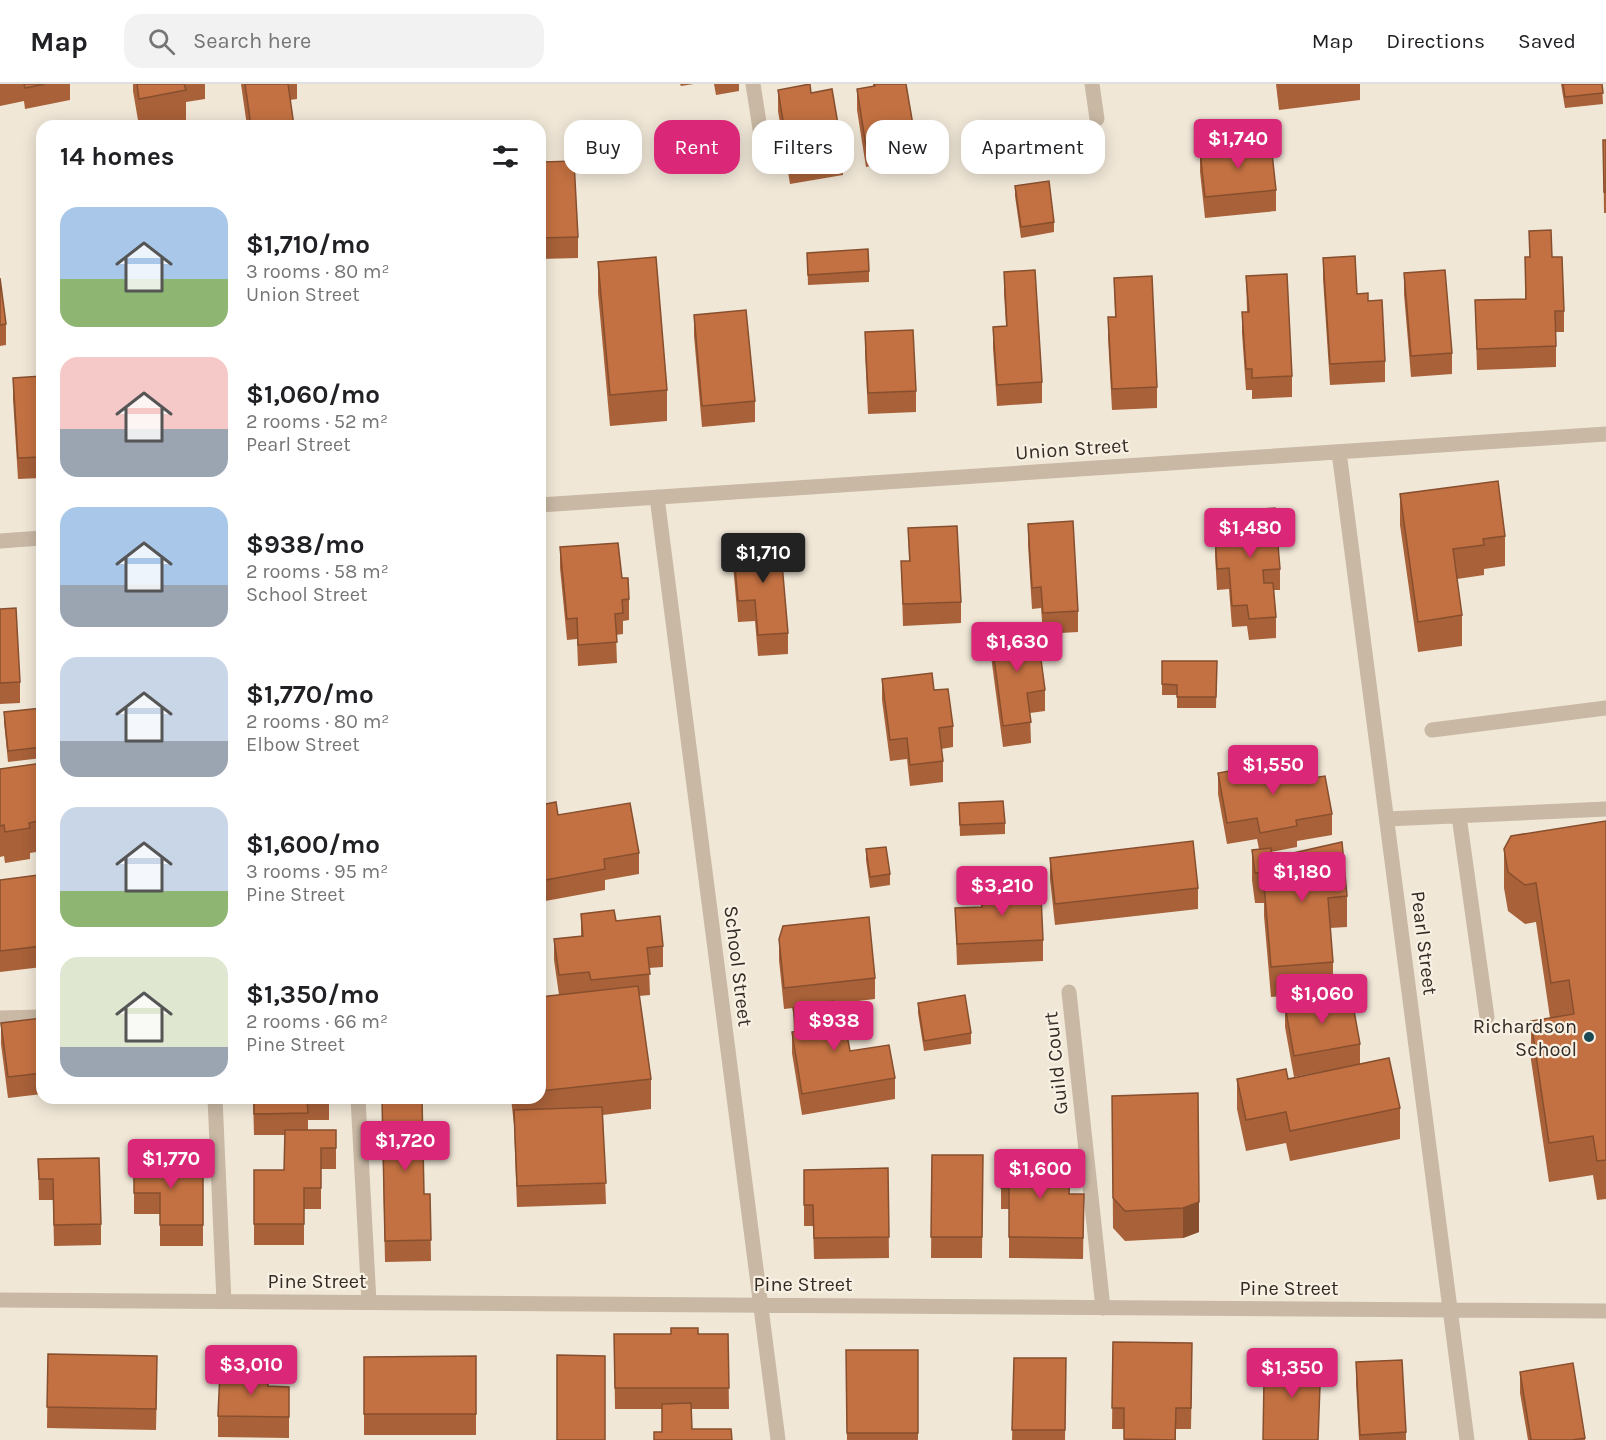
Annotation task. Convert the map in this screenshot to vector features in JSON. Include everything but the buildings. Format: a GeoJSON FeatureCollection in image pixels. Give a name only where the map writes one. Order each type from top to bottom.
{"type":"FeatureCollection","features":[{"type":"Feature","properties":{"kind":"street"},"geometry":{"type":"LineString","coordinates":[[753,84],[759,120]]}},
{"type":"Feature","properties":{"kind":"street"},"geometry":{"type":"LineString","coordinates":[[1092,84],[1097,119]]}},
{"type":"Feature","properties":{"kind":"street","name":"Union Street"},"geometry":{"type":"LineString","coordinates":[[546,505],[1606,434]]}},
{"type":"Feature","properties":{"kind":"street","name":"Pearl Street"},"geometry":{"type":"LineString","coordinates":[[1339,452],[1467,1440]]}},
{"type":"Feature","properties":{"kind":"street","name":"School Street"},"geometry":{"type":"LineString","coordinates":[[657,497],[778,1440]]}},
{"type":"Feature","properties":{"kind":"street"},"geometry":{"type":"LineString","coordinates":[[0,541],[36,538]]}},
{"type":"Feature","properties":{"kind":"street"},"geometry":{"type":"LineString","coordinates":[[1432,730],[1606,708]]}},
{"type":"Feature","properties":{"kind":"street"},"geometry":{"type":"LineString","coordinates":[[1387,819],[1606,809]]}},
{"type":"Feature","properties":{"kind":"street"},"geometry":{"type":"LineString","coordinates":[[1460,816],[1486,1017]]}},
{"type":"Feature","properties":{"kind":"street","name":"Guild Court"},"geometry":{"type":"LineString","coordinates":[[1069,992],[1103,1308]]}},
{"type":"Feature","properties":{"kind":"street"},"geometry":{"type":"LineString","coordinates":[[0,1018],[36,1017]]}},
{"type":"Feature","properties":{"kind":"street"},"geometry":{"type":"LineString","coordinates":[[215,1104],[224,1302]]}},
{"type":"Feature","properties":{"kind":"street"},"geometry":{"type":"LineString","coordinates":[[358,1104],[369,1302]]}},
{"type":"Feature","properties":{"kind":"street","name":"Pine Street"},"geometry":{"type":"LineString","coordinates":[[0,1300],[1606,1311]]}},
{"type":"Feature","properties":{"kind":"place","name":"Richardson School"},"geometry":{"type":"Point","coordinates":[1589,1037]}}]}
